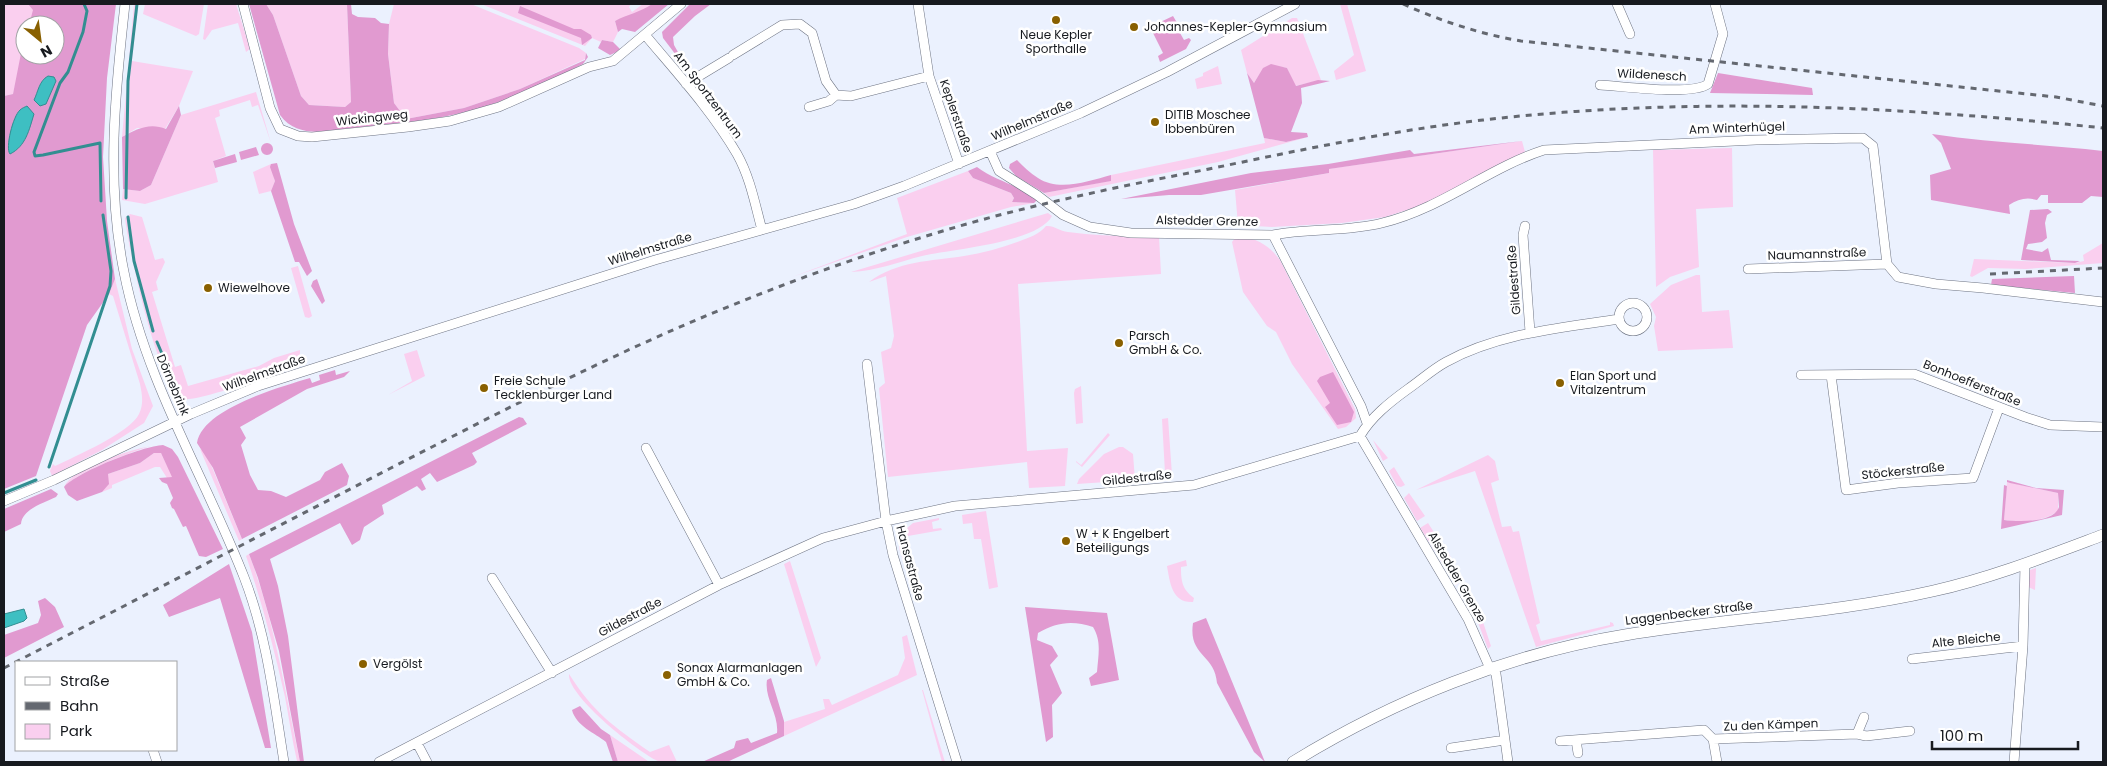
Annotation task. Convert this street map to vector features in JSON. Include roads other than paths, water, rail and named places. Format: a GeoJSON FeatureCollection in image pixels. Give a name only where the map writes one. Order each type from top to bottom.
{"type":"FeatureCollection","features":[{"type":"Feature","properties":{"kind":"street","name":"Dörnebrink"},"geometry":{"type":"LineString","coordinates":[[125,4],[113,144],[114,208],[124,272],[144,348],[253,601],[266,658],[284,762]]}},
{"type":"Feature","properties":{"kind":"street","name":"Wickingweg"},"geometry":{"type":"LineString","coordinates":[[243,4],[270,108],[280,129],[298,136],[341,135],[450,121],[499,106],[589,67],[613,61],[646,36]]}},
{"type":"Feature","properties":{"kind":"street"},"geometry":{"type":"LineString","coordinates":[[646,36],[682,4]]}},
{"type":"Feature","properties":{"kind":"street","name":"Keplerstraße"},"geometry":{"type":"LineString","coordinates":[[918,4],[929,76],[959,164]]}},
{"type":"Feature","properties":{"kind":"street","name":"Wilhelmstraße"},"geometry":{"type":"LineString","coordinates":[[4,501],[258,386],[655,260],[854,204],[959,164],[1074,116],[1159,76],[1295,4]]}},
{"type":"Feature","properties":{"kind":"street"},"geometry":{"type":"LineString","coordinates":[[1616,4],[1630,34]]}},
{"type":"Feature","properties":{"kind":"street","name":"Wildenesch"},"geometry":{"type":"LineString","coordinates":[[1600,85],[1687,90],[1703,87],[1708,84],[1723,34],[1715,4]]}},
{"type":"Feature","properties":{"kind":"street"},"geometry":{"type":"LineString","coordinates":[[686,84],[782,25],[800,24],[812,33],[826,81],[836,95]]}},
{"type":"Feature","properties":{"kind":"street","name":"Am Sportzentrum"},"geometry":{"type":"LineString","coordinates":[[646,36],[716,122],[737,155],[750,185],[762,230]]}},
{"type":"Feature","properties":{"kind":"street","name":"Keplerstraße"},"geometry":{"type":"LineString","coordinates":[[809,107],[829,101],[836,95],[851,96],[929,76]]}},
{"type":"Feature","properties":{"kind":"street","name":"Am Winterhügel"},"geometry":{"type":"LineString","coordinates":[[1273,235],[1295,230],[1354,228],[1383,223],[1425,209],[1520,158],[1544,150],[1854,137],[1863,138],[1873,146],[1887,264]]}},
{"type":"Feature","properties":{"kind":"street","name":"Alstedder Grenze"},"geometry":{"type":"LineString","coordinates":[[990,151],[999,171],[1038,194],[1063,215],[1090,227],[1131,232],[1273,235],[1361,406],[1367,423]]}},
{"type":"Feature","properties":{"kind":"street","name":"Gildestraße"},"geometry":{"type":"LineString","coordinates":[[1525,226],[1523,235],[1530,332]]}},
{"type":"Feature","properties":{"kind":"street"},"geometry":{"type":"LineString","coordinates":[[1887,264],[1898,277],[1936,284],[2103,302]]}},
{"type":"Feature","properties":{"kind":"street","name":"Naumannstraße"},"geometry":{"type":"LineString","coordinates":[[1748,269],[1887,264]]}},
{"type":"Feature","properties":{"kind":"street"},"geometry":{"type":"LineString","coordinates":[[1360,436],[1367,423],[1445,362],[1484,346],[1530,332],[1619,319]]}},
{"type":"Feature","properties":{"kind":"street","name":"Hansastraße"},"geometry":{"type":"LineString","coordinates":[[866,364],[886,521],[894,555],[957,762]]}},
{"type":"Feature","properties":{"kind":"street","name":"Bonhoefferstraße"},"geometry":{"type":"LineString","coordinates":[[1801,375],[1897,372],[1914,374],[1965,392],[1999,408],[2050,424],[2078,428],[2103,427]]}},
{"type":"Feature","properties":{"kind":"street","name":"Stöckerstraße"},"geometry":{"type":"LineString","coordinates":[[1831,375],[1846,490],[1898,483],[1973,478],[1999,408]]}},
{"type":"Feature","properties":{"kind":"street","name":"Alstedder Grenze"},"geometry":{"type":"LineString","coordinates":[[1360,436],[1468,619],[1488,664],[1496,674],[1508,762]]}},
{"type":"Feature","properties":{"kind":"street","name":"Gildestraße"},"geometry":{"type":"LineString","coordinates":[[379,762],[719,585],[823,538],[886,521],[955,506],[1194,484],[1360,436]]}},
{"type":"Feature","properties":{"kind":"street"},"geometry":{"type":"LineString","coordinates":[[646,448],[719,585]]}},
{"type":"Feature","properties":{"kind":"street","name":"Laggenbecker Straße"},"geometry":{"type":"LineString","coordinates":[[1293,762],[1366,720],[1492,668],[1622,635],[1812,612],[1908,596],[1965,583],[2103,536]]}},
{"type":"Feature","properties":{"kind":"street"},"geometry":{"type":"LineString","coordinates":[[2014,762],[2024,646],[2025,564]]}},
{"type":"Feature","properties":{"kind":"street"},"geometry":{"type":"LineString","coordinates":[[492,578],[552,673]]}},
{"type":"Feature","properties":{"kind":"street","name":"Alte Bleiche"},"geometry":{"type":"LineString","coordinates":[[1912,659],[2024,646]]}},
{"type":"Feature","properties":{"kind":"street"},"geometry":{"type":"LineString","coordinates":[[1857,734],[1864,717]]}},
{"type":"Feature","properties":{"kind":"street","name":"Zu den Kämpen"},"geometry":{"type":"LineString","coordinates":[[1560,741],[1704,730],[1714,740],[1857,734],[1866,736],[1910,731]]}},
{"type":"Feature","properties":{"kind":"street"},"geometry":{"type":"LineString","coordinates":[[1451,748],[1505,740]]}},
{"type":"Feature","properties":{"kind":"street"},"geometry":{"type":"LineString","coordinates":[[1576,740],[1578,752]]}},
{"type":"Feature","properties":{"kind":"street"},"geometry":{"type":"LineString","coordinates":[[1714,740],[1717,762]]}},
{"type":"Feature","properties":{"kind":"street"},"geometry":{"type":"LineString","coordinates":[[417,743],[427,762]]}},
{"type":"Feature","properties":{"kind":"water"},"geometry":{"type":"Polygon","coordinates":[[[48,76],[54,77],[56,81],[46,104],[40,106],[34,100],[41,84],[48,76]]]}},
{"type":"Feature","properties":{"kind":"water"},"geometry":{"type":"Polygon","coordinates":[[[27,106],[34,114],[28,132],[20,147],[10,154],[8,145],[12,125],[17,113],[27,106]]]}},
{"type":"Feature","properties":{"kind":"water"},"geometry":{"type":"Polygon","coordinates":[[[24,609],[27,618],[24,621],[4,628],[4,614],[24,609]]]}},
{"type":"Feature","properties":{"kind":"waterway"},"geometry":{"type":"LineString","coordinates":[[84,4],[87,11],[83,32],[68,72],[60,83],[34,152],[35,156],[43,155],[100,143],[101,201]]}},
{"type":"Feature","properties":{"kind":"waterway"},"geometry":{"type":"LineString","coordinates":[[126,198],[128,81],[137,4]]}},
{"type":"Feature","properties":{"kind":"waterway"},"geometry":{"type":"LineString","coordinates":[[49,467],[110,286],[111,271],[103,215]]}},
{"type":"Feature","properties":{"kind":"waterway"},"geometry":{"type":"LineString","coordinates":[[128,217],[134,261],[153,331]]}},
{"type":"Feature","properties":{"kind":"waterway"},"geometry":{"type":"LineString","coordinates":[[157,342],[177,389]]}},
{"type":"Feature","properties":{"kind":"waterway"},"geometry":{"type":"LineString","coordinates":[[4,493],[36,480]]}},
{"type":"Feature","properties":{"kind":"railway"},"geometry":{"type":"LineString","coordinates":[[1403,4],[1461,26],[1521,41],[2056,97],[2103,106]]}},
{"type":"Feature","properties":{"kind":"railway"},"geometry":{"type":"LineString","coordinates":[[18,661],[475,425],[562,381],[650,340],[740,302],[833,267],[928,235],[1046,203],[1345,142],[1448,124],[1560,113],[1715,106],[1871,109],[2026,120],[2103,128]]}},
{"type":"Feature","properties":{"kind":"railway"},"geometry":{"type":"LineString","coordinates":[[1990,274],[2103,268]]}},
{"type":"Feature","properties":{"kind":"railway"},"geometry":{"type":"LineString","coordinates":[[4,668],[15,662]]}},
{"type":"Feature","properties":{"kind":"place","name":"Neue Kepler Sporthalle"},"geometry":{"type":"Point","coordinates":[1056,20]}},
{"type":"Feature","properties":{"kind":"place","name":"Johannes-Kepler-Gymnasium"},"geometry":{"type":"Point","coordinates":[1134,27]}},
{"type":"Feature","properties":{"kind":"place","name":"DITIB Moschee Ibbenbüren"},"geometry":{"type":"Point","coordinates":[1155,122]}},
{"type":"Feature","properties":{"kind":"place","name":"Wiewelhove"},"geometry":{"type":"Point","coordinates":[208,288]}},
{"type":"Feature","properties":{"kind":"place","name":"Parsch GmbH & Co."},"geometry":{"type":"Point","coordinates":[1119,343]}},
{"type":"Feature","properties":{"kind":"place","name":"Elan Sport und Vitalzentrum"},"geometry":{"type":"Point","coordinates":[1560,383]}},
{"type":"Feature","properties":{"kind":"place","name":"Freie Schule Tecklenburger Land"},"geometry":{"type":"Point","coordinates":[484,388]}},
{"type":"Feature","properties":{"kind":"place","name":"W + K Engelbert Beteiligungs"},"geometry":{"type":"Point","coordinates":[1066,541]}},
{"type":"Feature","properties":{"kind":"place","name":"Vergölst"},"geometry":{"type":"Point","coordinates":[363,664]}},
{"type":"Feature","properties":{"kind":"place","name":"Sonax Alarmanlagen GmbH & Co."},"geometry":{"type":"Point","coordinates":[667,675]}}]}
